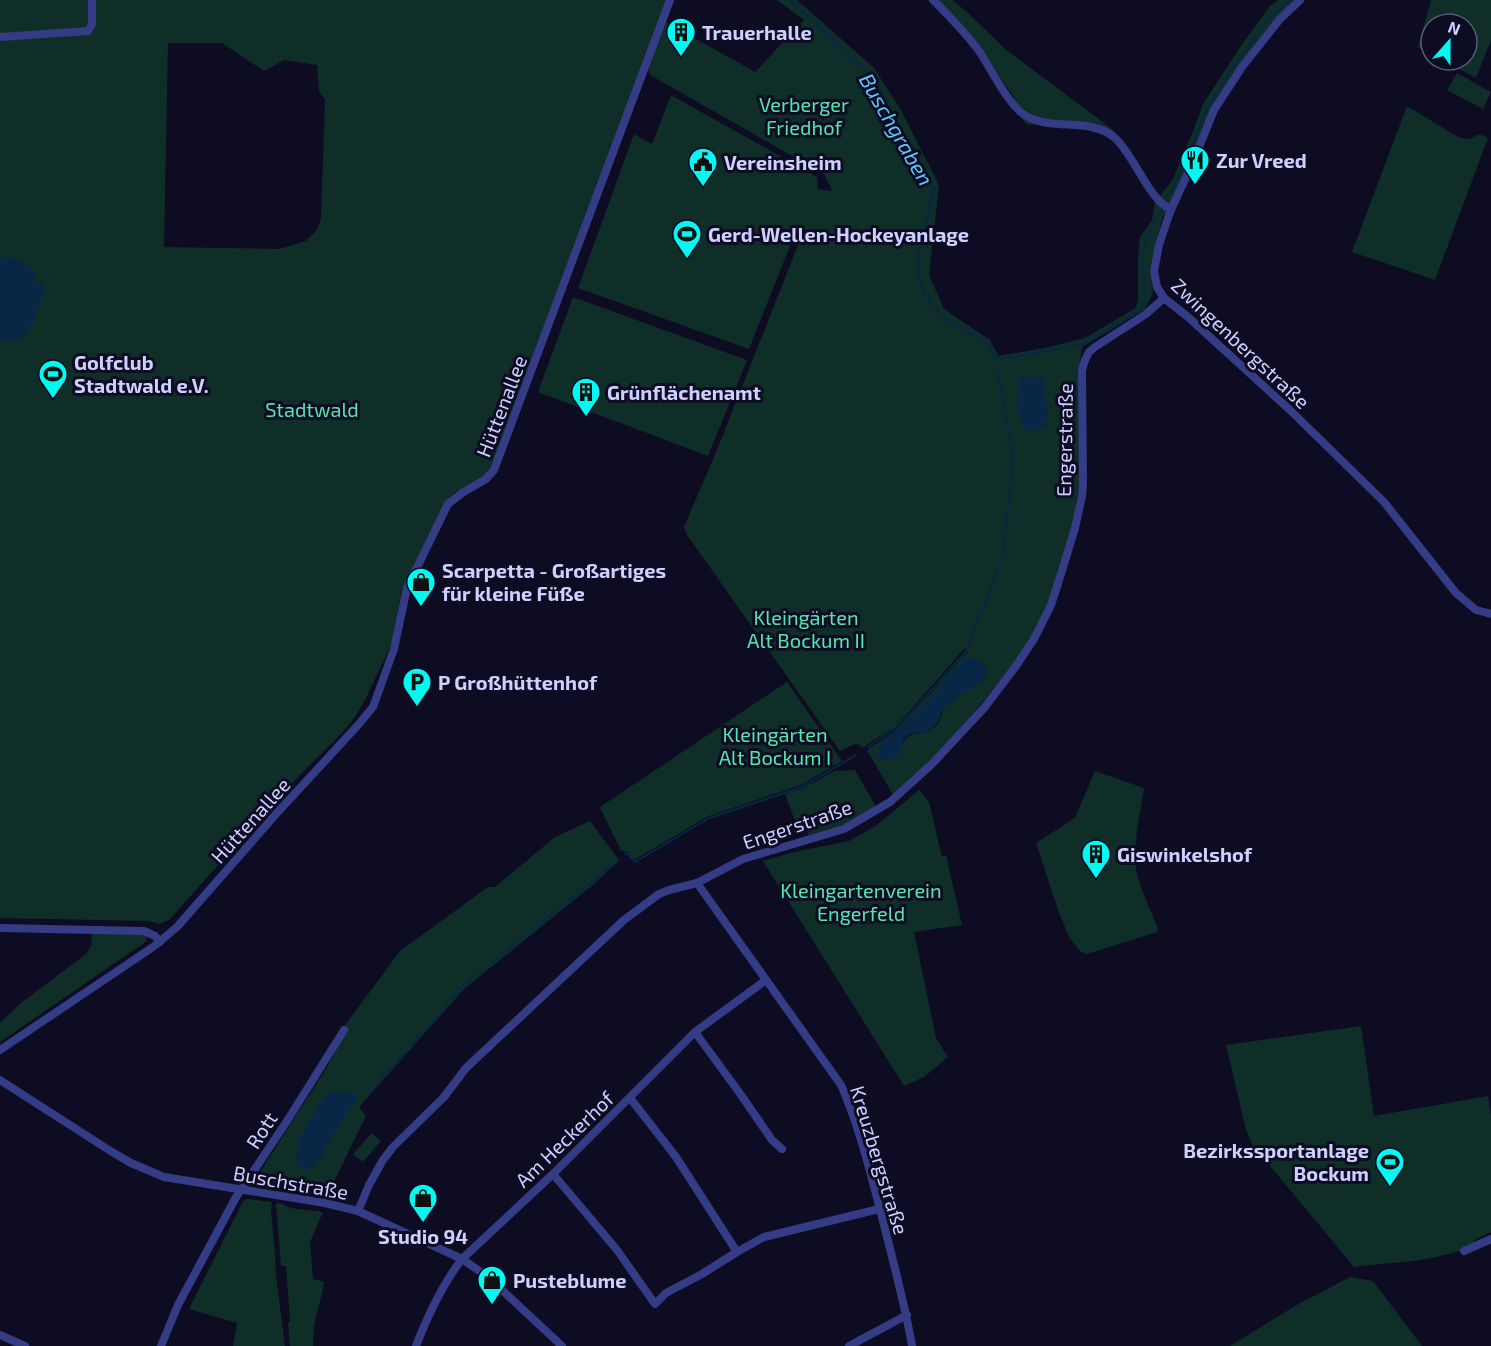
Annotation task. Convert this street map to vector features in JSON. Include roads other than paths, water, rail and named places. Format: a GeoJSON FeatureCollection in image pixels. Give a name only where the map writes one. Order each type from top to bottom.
{"type":"FeatureCollection","features":[{"type":"Feature","properties":{"kind":"street"},"geometry":{"type":"LineString","coordinates":[[0,37],[88,31],[92,24],[92,0]]}},
{"type":"Feature","properties":{"kind":"street","name":"Hüttenallee"},"geometry":{"type":"LineString","coordinates":[[0,1050],[160,942],[177,927],[373,707],[394,649],[407,588],[448,504],[486,479],[494,470],[670,0]]}},
{"type":"Feature","properties":{"kind":"street"},"geometry":{"type":"LineString","coordinates":[[933,0],[968,37],[1015,106],[1026,116],[1038,121],[1092,126],[1113,136],[1124,146],[1164,207],[1171,210]]}},
{"type":"Feature","properties":{"kind":"street","name":"Zwingenbergstraße"},"geometry":{"type":"LineString","coordinates":[[1300,0],[1280,19],[1242,67],[1214,110],[1171,210],[1159,245],[1154,271],[1157,287],[1164,298],[1291,411],[1384,502],[1456,593],[1476,610],[1491,614]]}},
{"type":"Feature","properties":{"kind":"street","name":"Engerstraße"},"geometry":{"type":"LineString","coordinates":[[358,1211],[369,1185],[393,1147],[444,1097],[466,1068],[624,920],[659,894],[697,883],[743,859],[844,829],[883,808],[926,769],[984,708],[1034,639],[1051,605],[1075,528],[1083,483],[1082,370],[1085,360],[1095,347],[1146,314],[1164,298]]}},
{"type":"Feature","properties":{"kind":"street","name":"Kreuzbergstraße"},"geometry":{"type":"LineString","coordinates":[[697,883],[841,1085],[852,1112],[879,1209],[907,1315],[912,1346]]}},
{"type":"Feature","properties":{"kind":"street"},"geometry":{"type":"LineString","coordinates":[[0,928],[144,931],[155,936],[160,942]]}},
{"type":"Feature","properties":{"kind":"street","name":"Am Heckerhof"},"geometry":{"type":"LineString","coordinates":[[416,1346],[434,1303],[462,1260],[553,1174],[695,1032],[766,980]]}},
{"type":"Feature","properties":{"kind":"street","name":"Rott"},"geometry":{"type":"LineString","coordinates":[[161,1346],[178,1305],[235,1199],[344,1030]]}},
{"type":"Feature","properties":{"kind":"street"},"geometry":{"type":"LineString","coordinates":[[695,1032],[771,1140],[782,1149]]}},
{"type":"Feature","properties":{"kind":"street","name":"Buschstraße"},"geometry":{"type":"LineString","coordinates":[[0,1080],[102,1146],[131,1163],[164,1177],[325,1203],[358,1211],[462,1260],[488,1277],[562,1346]]}},
{"type":"Feature","properties":{"kind":"street"},"geometry":{"type":"LineString","coordinates":[[630,1098],[676,1157],[737,1251]]}},
{"type":"Feature","properties":{"kind":"street"},"geometry":{"type":"LineString","coordinates":[[553,1174],[617,1250],[655,1304],[666,1293],[702,1274],[737,1251],[771,1234],[879,1209]]}},
{"type":"Feature","properties":{"kind":"street"},"geometry":{"type":"LineString","coordinates":[[1464,1251],[1491,1239]]}},
{"type":"Feature","properties":{"kind":"street"},"geometry":{"type":"LineString","coordinates":[[849,1346],[907,1315]]}},
{"type":"Feature","properties":{"kind":"street"},"geometry":{"type":"LineString","coordinates":[[0,1335],[25,1346]]}},
{"type":"Feature","properties":{"kind":"water"},"geometry":{"type":"Polygon","coordinates":[[[0,258],[21,260],[35,271],[34,281],[42,283],[45,290],[27,332],[17,340],[10,342],[2,341],[0,338],[0,258]]]}},
{"type":"Feature","properties":{"kind":"water"},"geometry":{"type":"Polygon","coordinates":[[[1021,375],[1041,378],[1045,388],[1048,414],[1044,428],[1035,431],[1026,430],[1021,421],[1017,400],[1018,377],[1021,375]]]}},
{"type":"Feature","properties":{"kind":"water"},"geometry":{"type":"Polygon","coordinates":[[[965,658],[976,659],[984,663],[987,670],[982,682],[973,685],[967,692],[944,706],[935,726],[908,735],[895,758],[887,761],[881,759],[878,752],[884,740],[911,718],[965,658]]]}},
{"type":"Feature","properties":{"kind":"water"},"geometry":{"type":"Polygon","coordinates":[[[336,1091],[359,1095],[318,1160],[309,1169],[299,1169],[296,1159],[300,1137],[325,1095],[336,1091]]]}},
{"type":"Feature","properties":{"kind":"waterway","name":"Buschgraben"},"geometry":{"type":"LineString","coordinates":[[789,0],[871,76],[934,188],[917,263],[925,294],[945,318],[988,343],[996,360],[1080,345],[1140,311],[1145,302],[1142,256],[1157,213]]}},
{"type":"Feature","properties":{"kind":"waterway"},"geometry":{"type":"LineString","coordinates":[[1165,197],[1172,191],[1204,114],[1229,73],[1271,17],[1291,0]]}},
{"type":"Feature","properties":{"kind":"waterway"},"geometry":{"type":"LineString","coordinates":[[868,747],[912,712],[967,650],[1003,555],[1013,458],[998,371]]}},
{"type":"Feature","properties":{"kind":"waterway"},"geometry":{"type":"LineString","coordinates":[[625,854],[627,853],[635,862],[709,818],[802,787],[856,755]]}},
{"type":"Feature","properties":{"kind":"waterway"},"geometry":{"type":"LineString","coordinates":[[372,1090],[464,985],[618,861]]}},
{"type":"Feature","properties":{"kind":"place","name":"Trauerhalle"},"geometry":{"type":"Point","coordinates":[681,58]}},
{"type":"Feature","properties":{"kind":"place","name":"Zur Vreed"},"geometry":{"type":"Point","coordinates":[1195,186]}},
{"type":"Feature","properties":{"kind":"place","name":"Vereinsheim"},"geometry":{"type":"Point","coordinates":[703,188]}},
{"type":"Feature","properties":{"kind":"place","name":"Gerd-Wellen-Hockeyanlage"},"geometry":{"type":"Point","coordinates":[687,260]}},
{"type":"Feature","properties":{"kind":"place","name":"Golfclub Stadtwald e.V."},"geometry":{"type":"Point","coordinates":[53,400]}},
{"type":"Feature","properties":{"kind":"place","name":"Grünflächenamt"},"geometry":{"type":"Point","coordinates":[586,418]}},
{"type":"Feature","properties":{"kind":"place","name":"Scarpetta - Großartiges für kleine Füße"},"geometry":{"type":"Point","coordinates":[421,608]}},
{"type":"Feature","properties":{"kind":"place","name":"P Großhüttenhof"},"geometry":{"type":"Point","coordinates":[417,708]}},
{"type":"Feature","properties":{"kind":"place","name":"Giswinkelshof"},"geometry":{"type":"Point","coordinates":[1096,880]}},
{"type":"Feature","properties":{"kind":"place","name":"Bezirkssportanlage Bockum"},"geometry":{"type":"Point","coordinates":[1390,1188]}},
{"type":"Feature","properties":{"kind":"place","name":"Studio 94"},"geometry":{"type":"Point","coordinates":[423,1224]}},
{"type":"Feature","properties":{"kind":"place","name":"Pusteblume"},"geometry":{"type":"Point","coordinates":[492,1306]}},
{"type":"Feature","properties":{"kind":"park label","name":"Verberger Friedhof"},"geometry":{"type":"Point","coordinates":[804,116]}},
{"type":"Feature","properties":{"kind":"park label","name":"Stadtwald"},"geometry":{"type":"Point","coordinates":[312,409]}},
{"type":"Feature","properties":{"kind":"park label","name":"Kleingärten Alt Bockum II"},"geometry":{"type":"Point","coordinates":[806,628]}},
{"type":"Feature","properties":{"kind":"park label","name":"Kleingärten Alt Bockum I"},"geometry":{"type":"Point","coordinates":[775,746]}},
{"type":"Feature","properties":{"kind":"park label","name":"Kleingartenverein Engerfeld"},"geometry":{"type":"Point","coordinates":[861,902]}}]}
